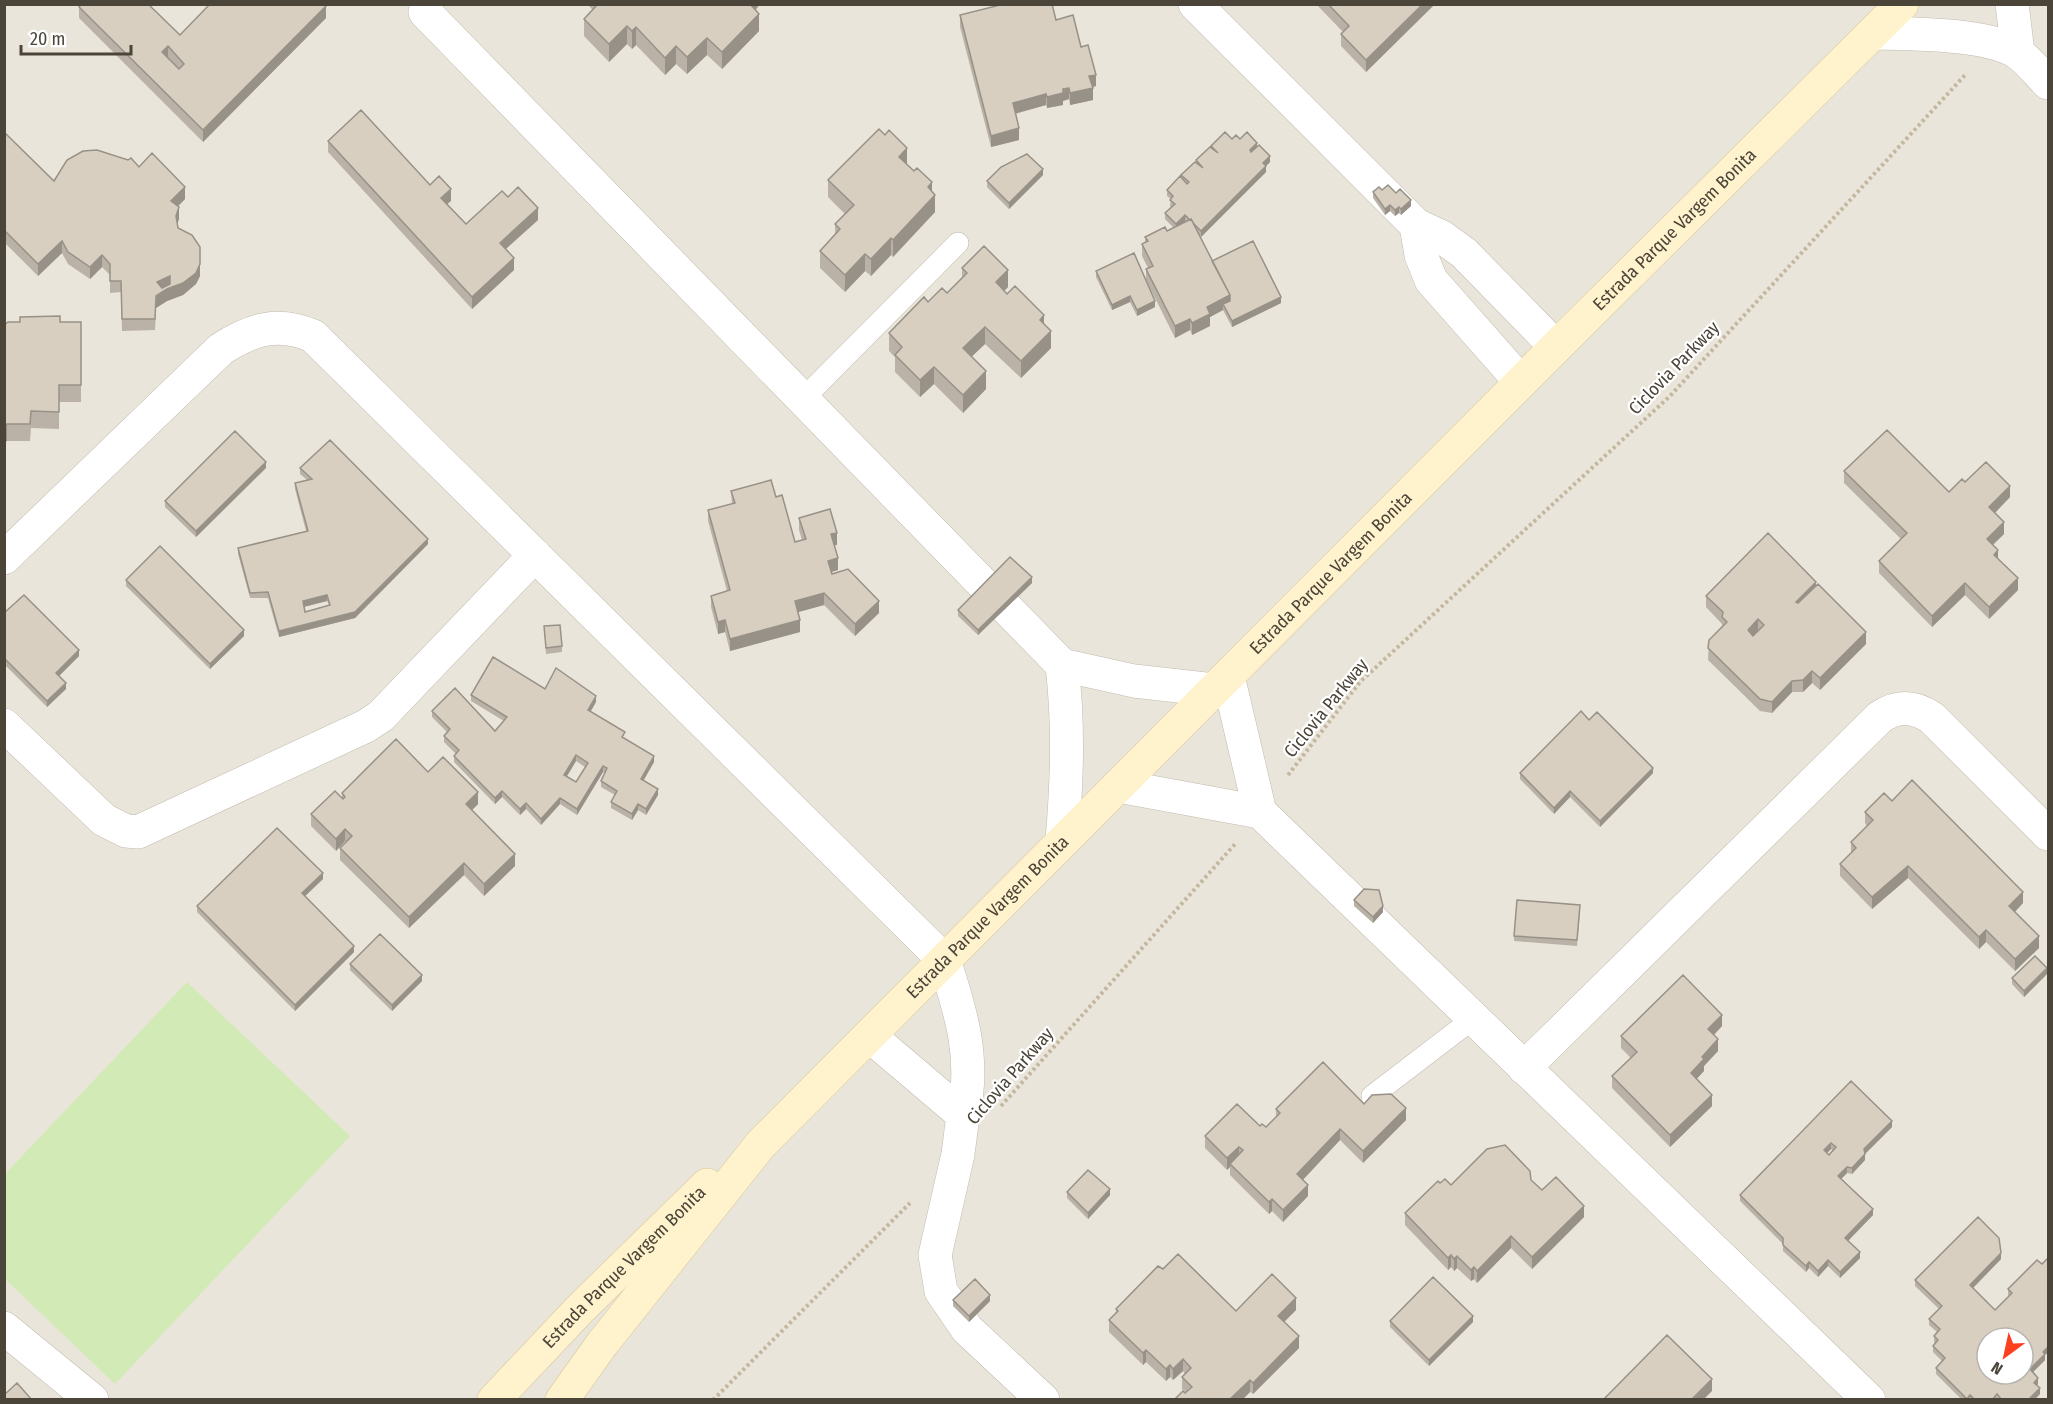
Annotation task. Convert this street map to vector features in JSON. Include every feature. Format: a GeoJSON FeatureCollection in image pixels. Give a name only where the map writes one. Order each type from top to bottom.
{"type":"FeatureCollection","features":[{"type":"Feature","properties":{"kind":"main road","name":"Estrada Parque Vargem Bonita"},"geometry":{"type":"LineString","coordinates":[[562,1400],[602,1344],[761,1144],[871,1037],[944,960],[1902,4]]}},
{"type":"Feature","properties":{"kind":"main road","name":"Estrada Parque Vargem Bonita"},"geometry":{"type":"LineString","coordinates":[[494,1400],[580,1309],[682,1208],[723,1170],[761,1144]]}},
{"type":"Feature","properties":{"kind":"street"},"geometry":{"type":"LineString","coordinates":[[1195,4],[1416,225],[1442,237],[1464,253],[1556,347]]}},
{"type":"Feature","properties":{"kind":"street"},"geometry":{"type":"LineString","coordinates":[[2007,49],[2012,4]]}},
{"type":"Feature","properties":{"kind":"street"},"geometry":{"type":"LineString","coordinates":[[425,12],[1062,665],[1134,681],[1221,683],[1260,812],[1869,1400]]}},
{"type":"Feature","properties":{"kind":"street"},"geometry":{"type":"LineString","coordinates":[[1874,33],[1937,34],[2007,49],[2049,83]]}},
{"type":"Feature","properties":{"kind":"street"},"geometry":{"type":"LineString","coordinates":[[1416,225],[1421,255],[1431,280],[1521,382]]}},
{"type":"Feature","properties":{"kind":"street"},"geometry":{"type":"LineString","coordinates":[[4,558],[221,349],[240,337],[275,328],[294,328],[313,336],[944,960],[964,1021],[969,1065],[968,1094],[958,1154],[935,1255],[940,1291],[967,1329],[1043,1400]]}},
{"type":"Feature","properties":{"kind":"street"},"geometry":{"type":"LineString","coordinates":[[4,724],[104,820],[126,831],[138,832],[356,731],[381,716],[535,555]]}},
{"type":"Feature","properties":{"kind":"street"},"geometry":{"type":"LineString","coordinates":[[1062,665],[1068,717],[1069,766],[1062,842]]}},
{"type":"Feature","properties":{"kind":"street"},"geometry":{"type":"LineString","coordinates":[[1524,1068],[1880,717],[1890,711],[1910,708],[1922,711],[1932,718],[2049,834]]}},
{"type":"Feature","properties":{"kind":"street"},"geometry":{"type":"LineString","coordinates":[[1118,786],[1260,812]]}},
{"type":"Feature","properties":{"kind":"street"},"geometry":{"type":"LineString","coordinates":[[871,1037],[963,1115]]}},
{"type":"Feature","properties":{"kind":"street"},"geometry":{"type":"LineString","coordinates":[[4,1328],[92,1400]]}},
{"type":"Feature","properties":{"kind":"lane"},"geometry":{"type":"LineString","coordinates":[[803,399],[958,243]]}},
{"type":"Feature","properties":{"kind":"lane"},"geometry":{"type":"LineString","coordinates":[[1372,1096],[1474,1018]]}},
{"type":"Feature","properties":{"kind":"path","name":"Ciclovia Parkway"},"geometry":{"type":"LineString","coordinates":[[997,1110],[1238,841],[1360,682],[1670,396],[1941,98],[2007,49]]}},
{"type":"Feature","properties":{"kind":"path"},"geometry":{"type":"LineString","coordinates":[[713,1400],[916,1197]]}},
{"type":"Feature","properties":{"kind":"shaded area"},"geometry":{"type":"Polygon","coordinates":[[[5,5],[2048,5],[2048,1399],[5,1400],[5,5]]]}},
{"type":"Feature","properties":{"kind":"green space"},"geometry":{"type":"Polygon","coordinates":[[[187,982],[350,1136],[115,1384],[5,1279],[5,1174],[187,982]]]}},
{"type":"Feature","properties":{"kind":"building"},"geometry":{"type":"Polygon","coordinates":[[[81,4],[148,4],[180,35],[210,4],[325,4],[326,6],[203,130],[79,7],[81,4]],[[168,46],[162,52],[179,69],[184,64],[168,46]]]}},
{"type":"Feature","properties":{"kind":"building"},"geometry":{"type":"Polygon","coordinates":[[[598,4],[750,4],[759,14],[722,52],[707,38],[687,57],[676,46],[665,58],[636,27],[632,31],[627,26],[609,44],[584,19],[598,4]]]}},
{"type":"Feature","properties":{"kind":"building"},"geometry":{"type":"Polygon","coordinates":[[[1004,4],[1052,4],[1056,20],[1073,15],[1081,47],[1088,45],[1096,75],[1089,76],[1093,88],[1070,93],[1069,88],[1063,89],[1063,93],[1047,97],[1046,94],[1013,103],[1019,128],[991,136],[960,15],[1004,4]]]}},
{"type":"Feature","properties":{"kind":"building"},"geometry":{"type":"Polygon","coordinates":[[[1328,4],[1423,4],[1366,60],[1341,34],[1349,26],[1328,4]]]}},
{"type":"Feature","properties":{"kind":"building"},"geometry":{"type":"Polygon","coordinates":[[[361,110],[430,185],[439,176],[451,189],[441,198],[466,224],[502,191],[508,197],[518,187],[538,208],[500,243],[514,258],[472,297],[328,141],[361,110]]]}},
{"type":"Feature","properties":{"kind":"building"},"geometry":{"type":"Polygon","coordinates":[[[879,129],[885,135],[889,130],[907,148],[899,157],[914,171],[917,168],[932,182],[928,187],[935,195],[893,240],[891,238],[871,259],[865,254],[845,275],[820,251],[840,229],[835,224],[854,205],[828,180],[879,129]]]}},
{"type":"Feature","properties":{"kind":"building"},"geometry":{"type":"Polygon","coordinates":[[[4,132],[54,181],[67,160],[83,151],[97,150],[128,160],[131,158],[139,167],[152,153],[185,187],[171,201],[179,207],[176,216],[178,228],[192,235],[200,247],[200,264],[196,273],[183,283],[156,296],[155,319],[122,319],[121,281],[110,281],[110,264],[102,255],[90,267],[68,252],[62,241],[38,264],[4,230],[4,132]],[[170,276],[157,282],[162,288],[170,284],[170,276]]]}},
{"type":"Feature","properties":{"kind":"building"},"geometry":{"type":"Polygon","coordinates":[[[1225,132],[1232,139],[1236,135],[1240,139],[1247,132],[1257,143],[1250,150],[1251,152],[1259,145],[1270,156],[1263,163],[1266,166],[1201,231],[1185,215],[1176,224],[1165,213],[1175,204],[1170,200],[1173,196],[1167,190],[1180,176],[1187,184],[1189,182],[1181,175],[1195,162],[1203,168],[1196,160],[1210,147],[1218,153],[1211,146],[1225,132]]]}},
{"type":"Feature","properties":{"kind":"building"},"geometry":{"type":"Polygon","coordinates":[[[1027,154],[1043,169],[1009,203],[987,181],[1001,167],[1027,154]]]}},
{"type":"Feature","properties":{"kind":"building"},"geometry":{"type":"Polygon","coordinates":[[[1388,185],[1396,193],[1400,189],[1411,200],[1401,209],[1399,207],[1395,210],[1390,205],[1385,209],[1373,192],[1379,187],[1382,190],[1388,185]]]}},
{"type":"Feature","properties":{"kind":"building"},"geometry":{"type":"Polygon","coordinates":[[[1191,219],[1230,295],[1207,307],[1210,314],[1192,323],[1190,319],[1175,326],[1146,269],[1153,266],[1142,244],[1148,241],[1145,237],[1165,227],[1167,231],[1191,219]]]}},
{"type":"Feature","properties":{"kind":"building"},"geometry":{"type":"Polygon","coordinates":[[[1253,241],[1281,297],[1232,321],[1223,304],[1230,301],[1230,295],[1212,261],[1253,241]]]}},
{"type":"Feature","properties":{"kind":"building"},"geometry":{"type":"Polygon","coordinates":[[[984,246],[1008,270],[996,282],[1007,294],[1015,286],[1044,315],[1040,320],[1051,331],[1021,361],[985,327],[963,348],[986,371],[963,395],[934,367],[920,380],[895,355],[902,347],[889,333],[924,297],[928,302],[942,288],[947,293],[967,273],[962,268],[984,246]]]}},
{"type":"Feature","properties":{"kind":"building"},"geometry":{"type":"Polygon","coordinates":[[[1134,253],[1155,301],[1137,310],[1130,296],[1112,305],[1096,271],[1134,253]]]}},
{"type":"Feature","properties":{"kind":"building"},"geometry":{"type":"Polygon","coordinates":[[[60,316],[60,322],[81,322],[81,385],[59,385],[59,412],[31,411],[30,424],[4,426],[4,325],[8,322],[20,322],[20,317],[60,316]]]}},
{"type":"Feature","properties":{"kind":"building"},"geometry":{"type":"Polygon","coordinates":[[[1887,430],[1949,492],[1962,479],[1965,482],[1986,462],[2010,486],[1989,507],[2004,522],[1987,539],[1998,550],[1994,555],[2018,578],[1989,607],[1965,583],[1932,616],[1879,561],[1907,533],[1844,471],[1887,430]]]}},
{"type":"Feature","properties":{"kind":"building"},"geometry":{"type":"Polygon","coordinates":[[[235,431],[266,462],[196,531],[165,501],[235,431]]]}},
{"type":"Feature","properties":{"kind":"building"},"geometry":{"type":"Polygon","coordinates":[[[330,440],[428,539],[355,612],[279,631],[268,592],[250,593],[238,548],[308,531],[295,483],[312,479],[300,468],[330,440]],[[327,595],[303,601],[305,612],[330,605],[327,595]]]}},
{"type":"Feature","properties":{"kind":"building"},"geometry":{"type":"Polygon","coordinates":[[[771,480],[776,497],[782,495],[795,542],[806,539],[799,518],[830,509],[837,533],[831,534],[838,558],[828,561],[832,574],[848,569],[879,601],[855,624],[824,593],[795,601],[800,620],[730,639],[725,620],[718,622],[711,596],[730,590],[708,510],[735,503],[731,491],[771,480]]]}},
{"type":"Feature","properties":{"kind":"building"},"geometry":{"type":"Polygon","coordinates":[[[1768,533],[1816,582],[1796,602],[1798,603],[1818,584],[1866,632],[1820,678],[1812,671],[1803,680],[1792,681],[1772,702],[1760,699],[1708,648],[1709,640],[1727,622],[1722,617],[1723,612],[1706,596],[1768,533]],[[1758,619],[1748,630],[1753,636],[1764,625],[1758,619]]]}},
{"type":"Feature","properties":{"kind":"building"},"geometry":{"type":"Polygon","coordinates":[[[160,546],[244,630],[210,664],[126,580],[160,546]]]}},
{"type":"Feature","properties":{"kind":"building"},"geometry":{"type":"Polygon","coordinates":[[[1010,557],[1032,577],[978,630],[958,610],[1010,557]]]}},
{"type":"Feature","properties":{"kind":"building"},"geometry":{"type":"Polygon","coordinates":[[[24,595],[79,650],[56,673],[66,683],[47,701],[4,658],[4,613],[24,595]]]}},
{"type":"Feature","properties":{"kind":"building"},"geometry":{"type":"Polygon","coordinates":[[[560,625],[562,646],[546,648],[544,626],[560,625]]]}},
{"type":"Feature","properties":{"kind":"building"},"geometry":{"type":"Polygon","coordinates":[[[493,657],[545,689],[556,668],[596,696],[588,710],[625,732],[622,737],[654,756],[641,779],[658,789],[646,809],[638,804],[632,814],[611,802],[617,791],[601,781],[607,768],[603,766],[577,809],[560,798],[541,819],[526,803],[520,809],[502,791],[495,798],[454,756],[459,750],[444,736],[450,729],[432,711],[455,688],[495,731],[507,717],[471,695],[493,657]],[[576,755],[564,775],[576,782],[588,763],[576,755]]]}},
{"type":"Feature","properties":{"kind":"building"},"geometry":{"type":"Polygon","coordinates":[[[1581,711],[1589,720],[1597,712],[1653,768],[1600,821],[1570,791],[1554,808],[1520,773],[1581,711]]]}},
{"type":"Feature","properties":{"kind":"building"},"geometry":{"type":"Polygon","coordinates":[[[396,739],[428,772],[443,757],[478,792],[466,804],[515,854],[484,884],[464,863],[409,917],[340,848],[352,836],[345,829],[336,839],[311,814],[335,791],[343,799],[345,797],[342,793],[396,739]]]}},
{"type":"Feature","properties":{"kind":"building"},"geometry":{"type":"Polygon","coordinates":[[[1912,780],[2023,892],[2009,906],[2039,936],[2015,959],[1986,930],[1979,937],[1908,866],[1872,897],[1840,864],[1856,848],[1851,842],[1873,820],[1865,812],[1884,793],[1892,801],[1912,780]]]}},
{"type":"Feature","properties":{"kind":"building"},"geometry":{"type":"Polygon","coordinates":[[[277,828],[323,873],[302,893],[354,946],[295,1005],[197,906],[277,828]]]}},
{"type":"Feature","properties":{"kind":"building"},"geometry":{"type":"Polygon","coordinates":[[[1364,889],[1379,890],[1383,906],[1373,917],[1354,900],[1364,889]]]}},
{"type":"Feature","properties":{"kind":"building"},"geometry":{"type":"Polygon","coordinates":[[[1517,900],[1580,905],[1577,940],[1514,936],[1517,900]]]}},
{"type":"Feature","properties":{"kind":"building"},"geometry":{"type":"Polygon","coordinates":[[[380,934],[422,975],[392,1005],[350,964],[380,934]]]}},
{"type":"Feature","properties":{"kind":"building"},"geometry":{"type":"Polygon","coordinates":[[[2035,956],[2047,968],[2024,991],[2012,978],[2035,956]]]}},
{"type":"Feature","properties":{"kind":"building"},"geometry":{"type":"Polygon","coordinates":[[[1683,975],[1722,1015],[1708,1029],[1718,1039],[1691,1073],[1712,1095],[1670,1135],[1612,1076],[1637,1052],[1621,1036],[1683,975]]]}},
{"type":"Feature","properties":{"kind":"building"},"geometry":{"type":"Polygon","coordinates":[[[1323,1062],[1364,1104],[1372,1095],[1391,1094],[1406,1108],[1363,1151],[1340,1129],[1297,1174],[1308,1185],[1283,1210],[1272,1199],[1269,1202],[1230,1164],[1243,1150],[1239,1147],[1227,1158],[1205,1136],[1237,1104],[1260,1126],[1262,1124],[1266,1127],[1280,1113],[1276,1109],[1323,1062]]]}},
{"type":"Feature","properties":{"kind":"building"},"geometry":{"type":"Polygon","coordinates":[[[1851,1081],[1892,1121],[1864,1149],[1865,1154],[1852,1168],[1847,1167],[1838,1176],[1873,1209],[1845,1238],[1860,1252],[1840,1272],[1828,1260],[1818,1271],[1809,1262],[1806,1266],[1783,1245],[1783,1238],[1740,1195],[1851,1081]],[[1831,1143],[1824,1150],[1829,1155],[1836,1147],[1831,1143]]]}},
{"type":"Feature","properties":{"kind":"building"},"geometry":{"type":"Polygon","coordinates":[[[1505,1145],[1530,1171],[1531,1180],[1542,1190],[1556,1177],[1584,1206],[1532,1257],[1511,1236],[1477,1271],[1474,1267],[1471,1270],[1457,1256],[1454,1259],[1451,1255],[1448,1258],[1405,1213],[1438,1181],[1440,1183],[1445,1179],[1451,1185],[1487,1149],[1505,1145]]]}},
{"type":"Feature","properties":{"kind":"building"},"geometry":{"type":"Polygon","coordinates":[[[1088,1170],[1110,1189],[1088,1213],[1067,1192],[1088,1170]]]}},
{"type":"Feature","properties":{"kind":"building"},"geometry":{"type":"Polygon","coordinates":[[[1978,1217],[1999,1238],[2001,1253],[1970,1285],[1995,1310],[2012,1293],[2008,1289],[2037,1260],[2042,1264],[2049,1257],[2049,1346],[2035,1364],[2035,1326],[1975,1326],[1975,1386],[2035,1386],[2035,1384],[2040,1388],[2028,1400],[2002,1400],[1997,1394],[1992,1400],[1975,1400],[1970,1395],[1967,1399],[1936,1368],[1945,1358],[1933,1346],[1938,1340],[1934,1336],[1940,1329],[1929,1319],[1942,1306],[1915,1280],[1978,1217]]]}},
{"type":"Feature","properties":{"kind":"building"},"geometry":{"type":"Polygon","coordinates":[[[1178,1254],[1236,1311],[1272,1274],[1296,1298],[1278,1316],[1299,1336],[1253,1383],[1250,1380],[1229,1400],[1174,1400],[1183,1391],[1185,1393],[1192,1387],[1182,1377],[1191,1368],[1183,1359],[1173,1369],[1170,1365],[1166,1369],[1146,1350],[1143,1353],[1109,1320],[1118,1311],[1116,1309],[1158,1266],[1163,1269],[1178,1254]]]}},
{"type":"Feature","properties":{"kind":"building"},"geometry":{"type":"Polygon","coordinates":[[[1433,1277],[1473,1316],[1429,1360],[1390,1321],[1433,1277]]]}},
{"type":"Feature","properties":{"kind":"building"},"geometry":{"type":"Polygon","coordinates":[[[975,1279],[990,1295],[969,1316],[953,1300],[975,1279]]]}},
{"type":"Feature","properties":{"kind":"building"},"geometry":{"type":"Polygon","coordinates":[[[1667,1335],[1712,1379],[1692,1400],[1603,1400],[1667,1335]]]}},
{"type":"Feature","properties":{"kind":"building"},"geometry":{"type":"Polygon","coordinates":[[[17,1383],[32,1400],[4,1400],[4,1395],[17,1383]]]}}]}
